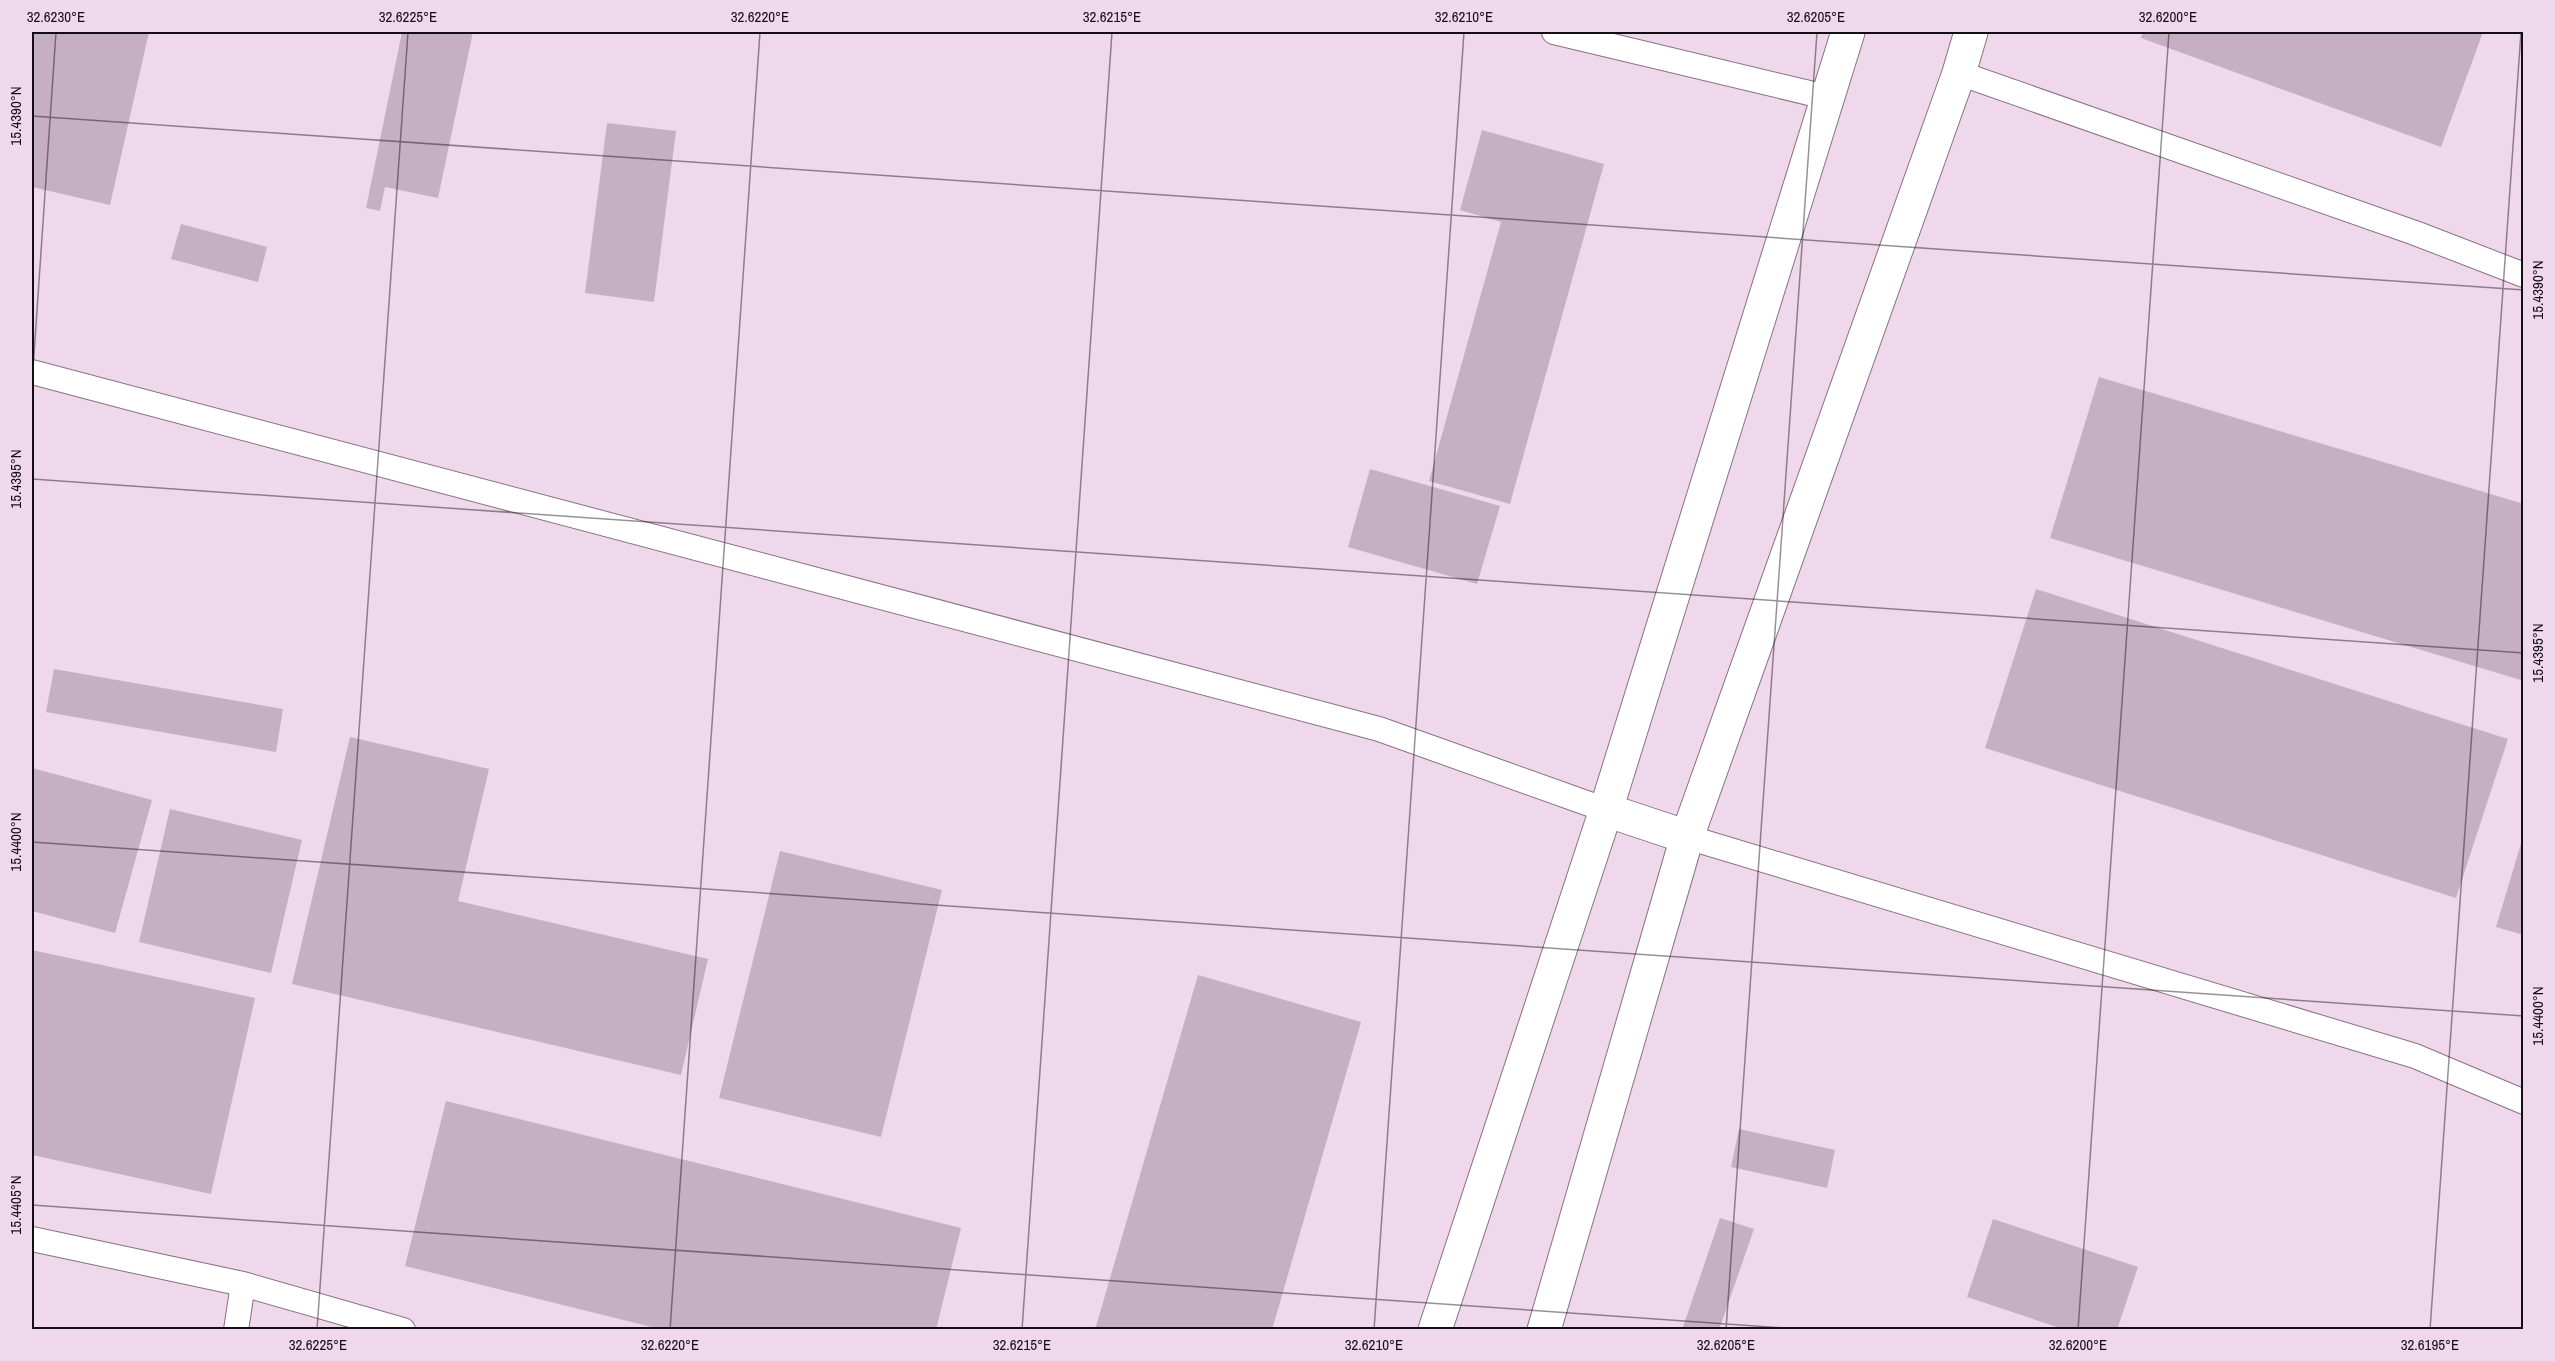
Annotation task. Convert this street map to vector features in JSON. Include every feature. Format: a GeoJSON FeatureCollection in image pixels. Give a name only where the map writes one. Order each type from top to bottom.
{"type":"FeatureCollection","features":[{"type":"Feature","properties":{"kind":"street"},"geometry":{"type":"LineString","coordinates":[[1435,1329],[1606,810],[1848,32]]}},
{"type":"Feature","properties":{"kind":"street"},"geometry":{"type":"LineString","coordinates":[[1544,1329],[1687,837],[1959,73],[1971,32]]}},
{"type":"Feature","properties":{"kind":"street"},"geometry":{"type":"LineString","coordinates":[[1606,810],[1687,837]]}},
{"type":"Feature","properties":{"kind":"lane"},"geometry":{"type":"LineString","coordinates":[[1554,32],[1826,97]]}},
{"type":"Feature","properties":{"kind":"lane"},"geometry":{"type":"LineString","coordinates":[[1959,73],[2415,232],[2523,275]]}},
{"type":"Feature","properties":{"kind":"lane"},"geometry":{"type":"LineString","coordinates":[[32,372],[1379,729],[1606,810]]}},
{"type":"Feature","properties":{"kind":"lane"},"geometry":{"type":"LineString","coordinates":[[1687,837],[2415,1056],[2523,1102]]}},
{"type":"Feature","properties":{"kind":"lane"},"geometry":{"type":"LineString","coordinates":[[32,1239],[243,1284],[403,1329]]}},
{"type":"Feature","properties":{"kind":"lane"},"geometry":{"type":"LineString","coordinates":[[236,1329],[243,1284]]}},
{"type":"Feature","properties":{"kind":"building"},"geometry":{"type":"Polygon","coordinates":[[[32,32],[149,32],[110,205],[32,187],[32,32]]]}},
{"type":"Feature","properties":{"kind":"building"},"geometry":{"type":"Polygon","coordinates":[[[402,32],[473,32],[438,198],[385,187],[380,211],[366,208],[402,32]]]}},
{"type":"Feature","properties":{"kind":"building"},"geometry":{"type":"Polygon","coordinates":[[[2143,32],[2483,32],[2441,147],[2141,38],[2143,32]]]}},
{"type":"Feature","properties":{"kind":"building"},"geometry":{"type":"Polygon","coordinates":[[[607,123],[676,131],[654,302],[585,293],[607,123]]]}},
{"type":"Feature","properties":{"kind":"building"},"geometry":{"type":"Polygon","coordinates":[[[1482,130],[1604,164],[1510,504],[1429,481],[1501,222],[1460,210],[1482,130]]]}},
{"type":"Feature","properties":{"kind":"building"},"geometry":{"type":"Polygon","coordinates":[[[181,224],[267,247],[258,282],[171,259],[181,224]]]}},
{"type":"Feature","properties":{"kind":"building"},"geometry":{"type":"Polygon","coordinates":[[[2099,377],[2524,504],[2524,681],[2050,538],[2099,377]]]}},
{"type":"Feature","properties":{"kind":"building"},"geometry":{"type":"Polygon","coordinates":[[[1370,469],[1500,506],[1477,584],[1348,547],[1370,469]]]}},
{"type":"Feature","properties":{"kind":"building"},"geometry":{"type":"Polygon","coordinates":[[[2036,589],[2508,739],[2456,898],[1985,748],[2036,589]]]}},
{"type":"Feature","properties":{"kind":"building"},"geometry":{"type":"Polygon","coordinates":[[[54,669],[283,709],[276,752],[46,712],[54,669]]]}},
{"type":"Feature","properties":{"kind":"building"},"geometry":{"type":"Polygon","coordinates":[[[350,737],[489,769],[458,901],[708,959],[681,1075],[292,984],[350,737]]]}},
{"type":"Feature","properties":{"kind":"building"},"geometry":{"type":"Polygon","coordinates":[[[32,768],[152,800],[115,933],[32,911],[32,768]]]}},
{"type":"Feature","properties":{"kind":"building"},"geometry":{"type":"Polygon","coordinates":[[[170,809],[302,840],[271,973],[139,942],[170,809]]]}},
{"type":"Feature","properties":{"kind":"building"},"geometry":{"type":"Polygon","coordinates":[[[2524,837],[2524,935],[2496,927],[2524,837]]]}},
{"type":"Feature","properties":{"kind":"building"},"geometry":{"type":"Polygon","coordinates":[[[780,851],[942,890],[881,1137],[719,1098],[780,851]]]}},
{"type":"Feature","properties":{"kind":"building"},"geometry":{"type":"Polygon","coordinates":[[[32,950],[255,998],[211,1194],[32,1155],[32,950]]]}},
{"type":"Feature","properties":{"kind":"building"},"geometry":{"type":"Polygon","coordinates":[[[1198,975],[1361,1022],[1272,1330],[1095,1330],[1198,975]]]}},
{"type":"Feature","properties":{"kind":"building"},"geometry":{"type":"Polygon","coordinates":[[[446,1101],[961,1228],[936,1330],[664,1330],[405,1266],[446,1101]]]}},
{"type":"Feature","properties":{"kind":"building"},"geometry":{"type":"Polygon","coordinates":[[[1739,1129],[1835,1150],[1827,1188],[1731,1167],[1739,1129]]]}},
{"type":"Feature","properties":{"kind":"building"},"geometry":{"type":"Polygon","coordinates":[[[1720,1218],[1754,1229],[1719,1330],[1682,1330],[1720,1218]]]}},
{"type":"Feature","properties":{"kind":"building"},"geometry":{"type":"Polygon","coordinates":[[[1993,1219],[2138,1267],[2117,1330],[2066,1330],[1967,1297],[1993,1219]]]}}]}
